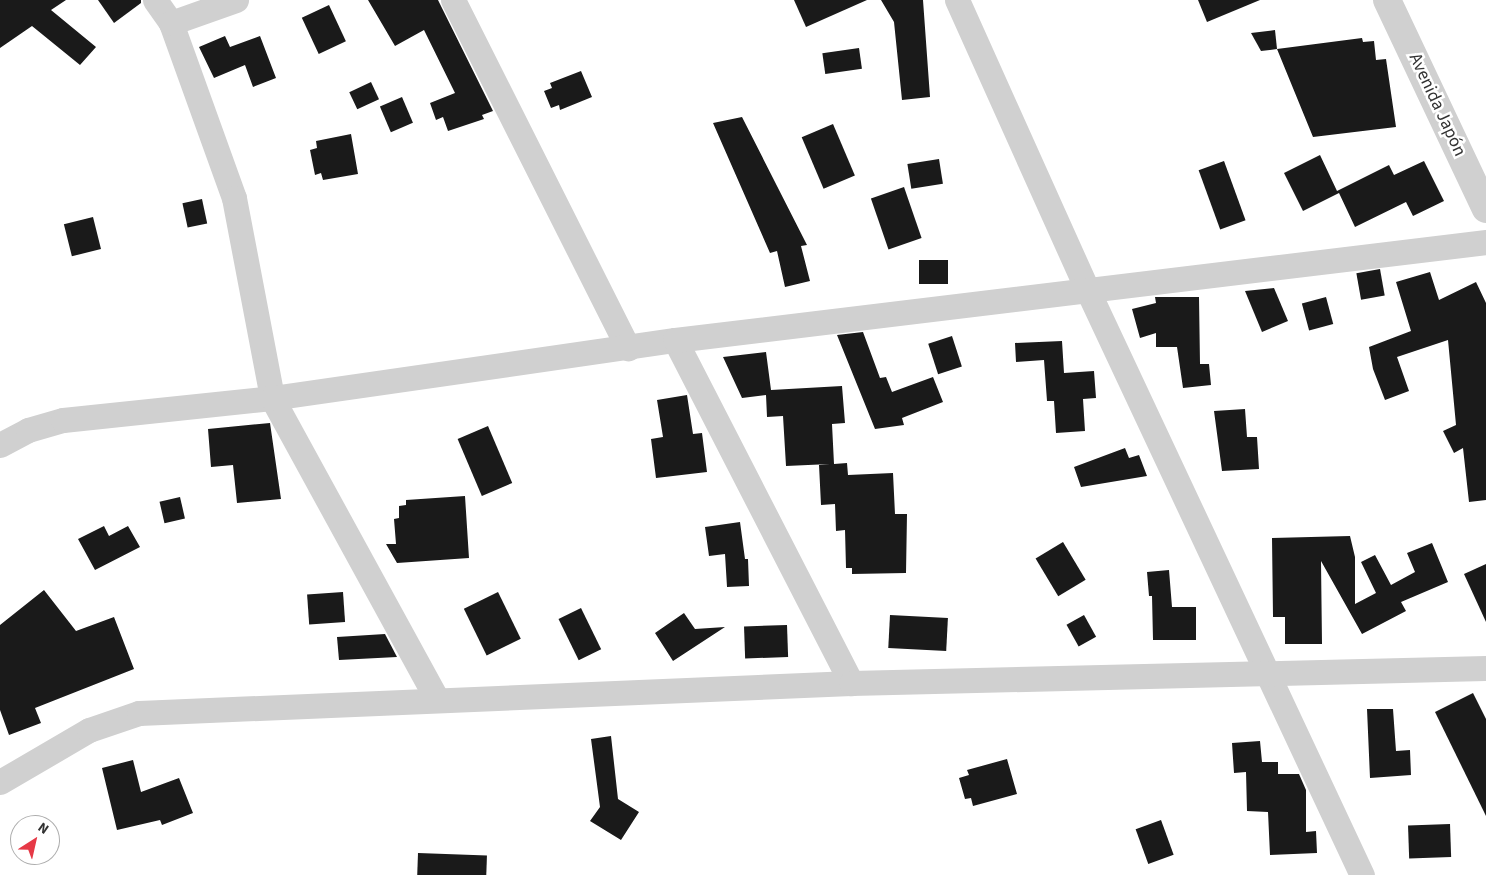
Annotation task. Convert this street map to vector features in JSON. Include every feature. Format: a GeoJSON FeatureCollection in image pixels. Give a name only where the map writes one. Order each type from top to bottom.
{"type":"FeatureCollection","features":[{"type":"Feature","properties":{"kind":"street"},"geometry":{"type":"LineString","coordinates":[[155,0],[171,23],[234,198],[272,398],[436,698]]}},
{"type":"Feature","properties":{"kind":"street"},"geometry":{"type":"LineString","coordinates":[[171,23],[236,0]]}},
{"type":"Feature","properties":{"kind":"street"},"geometry":{"type":"LineString","coordinates":[[454,0],[628,348]]}},
{"type":"Feature","properties":{"kind":"street"},"geometry":{"type":"LineString","coordinates":[[957,0],[1088,291],[1362,875]]}},
{"type":"Feature","properties":{"kind":"street","name":"Avenida Japón"},"geometry":{"type":"LineString","coordinates":[[1387,0],[1486,209]]}},
{"type":"Feature","properties":{"kind":"street"},"geometry":{"type":"LineString","coordinates":[[0,444],[28,430],[63,420],[272,398],[675,340],[1486,242]]}},
{"type":"Feature","properties":{"kind":"street"},"geometry":{"type":"LineString","coordinates":[[675,340],[851,683]]}},
{"type":"Feature","properties":{"kind":"street"},"geometry":{"type":"LineString","coordinates":[[0,782],[89,730],[139,712],[436,698],[851,683],[1486,668]]}},
{"type":"Feature","properties":{"kind":"building"},"geometry":{"type":"Polygon","coordinates":[[[0,0],[66,0],[51,10],[96,47],[80,65],[32,26],[0,48],[0,0]]]}},
{"type":"Feature","properties":{"kind":"building"},"geometry":{"type":"Polygon","coordinates":[[[98,0],[141,0],[141,3],[114,23],[98,0]]]}},
{"type":"Feature","properties":{"kind":"building"},"geometry":{"type":"Polygon","coordinates":[[[368,0],[438,0],[493,111],[482,115],[484,119],[448,131],[443,117],[436,120],[430,103],[455,93],[424,30],[395,46],[368,0]]]}},
{"type":"Feature","properties":{"kind":"building"},"geometry":{"type":"Polygon","coordinates":[[[794,0],[867,0],[806,27],[794,0]]]}},
{"type":"Feature","properties":{"kind":"building"},"geometry":{"type":"Polygon","coordinates":[[[881,0],[923,0],[930,97],[902,100],[894,22],[881,0]]]}},
{"type":"Feature","properties":{"kind":"building"},"geometry":{"type":"Polygon","coordinates":[[[1198,0],[1260,0],[1207,22],[1198,0]]]}},
{"type":"Feature","properties":{"kind":"building"},"geometry":{"type":"Polygon","coordinates":[[[329,5],[346,41],[319,54],[302,18],[329,5]]]}},
{"type":"Feature","properties":{"kind":"building"},"geometry":{"type":"Polygon","coordinates":[[[1275,30],[1277,49],[1261,51],[1251,33],[1275,30]]]}},
{"type":"Feature","properties":{"kind":"building"},"geometry":{"type":"Polygon","coordinates":[[[225,36],[230,47],[260,36],[276,78],[253,87],[245,65],[214,78],[199,47],[225,36]]]}},
{"type":"Feature","properties":{"kind":"building"},"geometry":{"type":"Polygon","coordinates":[[[1362,38],[1363,42],[1374,41],[1376,60],[1386,59],[1396,127],[1313,137],[1277,49],[1362,38]]]}},
{"type":"Feature","properties":{"kind":"building"},"geometry":{"type":"Polygon","coordinates":[[[859,48],[862,69],[825,74],[822,53],[859,48]]]}},
{"type":"Feature","properties":{"kind":"building"},"geometry":{"type":"Polygon","coordinates":[[[581,71],[592,97],[560,110],[559,105],[551,108],[544,91],[552,88],[550,83],[581,71]]]}},
{"type":"Feature","properties":{"kind":"building"},"geometry":{"type":"Polygon","coordinates":[[[371,82],[379,99],[357,109],[349,92],[371,82]]]}},
{"type":"Feature","properties":{"kind":"building"},"geometry":{"type":"Polygon","coordinates":[[[402,97],[413,123],[391,132],[380,106],[402,97]]]}},
{"type":"Feature","properties":{"kind":"building"},"geometry":{"type":"Polygon","coordinates":[[[742,117],[807,245],[801,246],[810,281],[785,287],[777,251],[770,253],[713,123],[742,117]]]}},
{"type":"Feature","properties":{"kind":"building"},"geometry":{"type":"Polygon","coordinates":[[[833,124],[855,176],[824,189],[802,137],[833,124]]]}},
{"type":"Feature","properties":{"kind":"building"},"geometry":{"type":"Polygon","coordinates":[[[351,134],[358,174],[323,180],[321,173],[315,175],[310,150],[317,148],[316,141],[351,134]]]}},
{"type":"Feature","properties":{"kind":"building"},"geometry":{"type":"Polygon","coordinates":[[[1320,155],[1337,191],[1389,165],[1394,175],[1424,161],[1444,201],[1413,216],[1406,202],[1355,227],[1339,193],[1303,211],[1284,173],[1320,155]]]}},
{"type":"Feature","properties":{"kind":"building"},"geometry":{"type":"Polygon","coordinates":[[[939,159],[943,184],[911,189],[907,164],[939,159]]]}},
{"type":"Feature","properties":{"kind":"building"},"geometry":{"type":"Polygon","coordinates":[[[1224,161],[1246,220],[1220,229],[1199,170],[1224,161]]]}},
{"type":"Feature","properties":{"kind":"building"},"geometry":{"type":"Polygon","coordinates":[[[904,187],[922,238],[888,249],[871,198],[904,187]]]}},
{"type":"Feature","properties":{"kind":"building"},"geometry":{"type":"Polygon","coordinates":[[[202,199],[207,223],[188,228],[182,203],[202,199]]]}},
{"type":"Feature","properties":{"kind":"building"},"geometry":{"type":"Polygon","coordinates":[[[93,217],[101,249],[72,256],[64,224],[93,217]]]}},
{"type":"Feature","properties":{"kind":"building"},"geometry":{"type":"Polygon","coordinates":[[[919,260],[948,260],[948,284],[919,284],[919,260]]]}},
{"type":"Feature","properties":{"kind":"building"},"geometry":{"type":"Polygon","coordinates":[[[1380,269],[1385,296],[1361,300],[1356,273],[1380,269]]]}},
{"type":"Feature","properties":{"kind":"building"},"geometry":{"type":"Polygon","coordinates":[[[1430,272],[1439,300],[1476,282],[1486,303],[1486,500],[1469,502],[1463,448],[1454,453],[1443,431],[1456,425],[1448,340],[1397,357],[1409,391],[1385,400],[1373,369],[1369,347],[1411,331],[1396,282],[1430,272]]]}},
{"type":"Feature","properties":{"kind":"building"},"geometry":{"type":"Polygon","coordinates":[[[1274,288],[1288,321],[1262,332],[1245,291],[1274,288]]]}},
{"type":"Feature","properties":{"kind":"building"},"geometry":{"type":"Polygon","coordinates":[[[1155,297],[1199,297],[1200,364],[1209,364],[1211,385],[1183,388],[1177,347],[1156,347],[1156,333],[1140,338],[1132,309],[1156,303],[1155,297]]]}},
{"type":"Feature","properties":{"kind":"building"},"geometry":{"type":"Polygon","coordinates":[[[1326,297],[1333,324],[1309,331],[1302,303],[1326,297]]]}},
{"type":"Feature","properties":{"kind":"building"},"geometry":{"type":"Polygon","coordinates":[[[863,332],[880,378],[886,377],[892,392],[933,377],[943,402],[902,418],[904,425],[875,429],[837,335],[863,332]]]}},
{"type":"Feature","properties":{"kind":"building"},"geometry":{"type":"Polygon","coordinates":[[[952,336],[962,366],[938,374],[928,344],[952,336]]]}},
{"type":"Feature","properties":{"kind":"building"},"geometry":{"type":"Polygon","coordinates":[[[1062,341],[1064,373],[1094,371],[1096,398],[1083,399],[1085,431],[1056,433],[1054,401],[1047,401],[1044,360],[1016,362],[1015,343],[1062,341]]]}},
{"type":"Feature","properties":{"kind":"building"},"geometry":{"type":"Polygon","coordinates":[[[766,352],[771,390],[842,386],[845,423],[832,424],[834,464],[847,463],[848,475],[893,473],[895,514],[907,514],[906,573],[852,574],[852,568],[846,568],[845,530],[836,531],[835,504],[821,505],[819,465],[830,464],[786,466],[783,416],[767,417],[766,395],[742,398],[723,357],[766,352]]]}},
{"type":"Feature","properties":{"kind":"building"},"geometry":{"type":"Polygon","coordinates":[[[687,395],[693,434],[702,433],[707,472],[656,478],[651,439],[663,437],[657,400],[687,395]]]}},
{"type":"Feature","properties":{"kind":"building"},"geometry":{"type":"Polygon","coordinates":[[[1245,409],[1247,437],[1257,437],[1259,469],[1222,471],[1214,411],[1245,409]]]}},
{"type":"Feature","properties":{"kind":"building"},"geometry":{"type":"Polygon","coordinates":[[[270,423],[281,499],[237,503],[233,465],[211,467],[208,429],[270,423]]]}},
{"type":"Feature","properties":{"kind":"building"},"geometry":{"type":"Polygon","coordinates":[[[488,426],[512,483],[482,496],[458,439],[488,426]]]}},
{"type":"Feature","properties":{"kind":"building"},"geometry":{"type":"Polygon","coordinates":[[[1125,448],[1129,458],[1139,455],[1147,476],[1081,487],[1074,467],[1125,448]]]}},
{"type":"Feature","properties":{"kind":"building"},"geometry":{"type":"Polygon","coordinates":[[[465,496],[469,558],[397,563],[386,544],[396,544],[394,519],[399,518],[399,506],[406,505],[406,500],[465,496]]]}},
{"type":"Feature","properties":{"kind":"building"},"geometry":{"type":"Polygon","coordinates":[[[180,497],[185,518],[164,523],[160,502],[180,497]]]}},
{"type":"Feature","properties":{"kind":"building"},"geometry":{"type":"Polygon","coordinates":[[[740,522],[745,559],[748,559],[749,586],[727,587],[725,554],[709,556],[705,527],[740,522]]]}},
{"type":"Feature","properties":{"kind":"building"},"geometry":{"type":"Polygon","coordinates":[[[104,526],[109,536],[128,526],[140,547],[95,570],[78,539],[104,526]]]}},
{"type":"Feature","properties":{"kind":"building"},"geometry":{"type":"Polygon","coordinates":[[[1350,536],[1355,557],[1355,604],[1376,593],[1361,562],[1375,555],[1391,585],[1415,572],[1407,553],[1432,543],[1448,582],[1401,602],[1406,611],[1362,634],[1321,561],[1322,644],[1285,644],[1285,617],[1273,617],[1272,538],[1350,536]]]}},
{"type":"Feature","properties":{"kind":"building"},"geometry":{"type":"Polygon","coordinates":[[[1063,542],[1086,580],[1058,596],[1036,558],[1063,542]]]}},
{"type":"Feature","properties":{"kind":"building"},"geometry":{"type":"Polygon","coordinates":[[[1486,564],[1486,622],[1464,574],[1486,564]]]}},
{"type":"Feature","properties":{"kind":"building"},"geometry":{"type":"Polygon","coordinates":[[[1169,570],[1172,607],[1196,607],[1196,640],[1153,640],[1152,596],[1149,596],[1147,572],[1169,570]]]}},
{"type":"Feature","properties":{"kind":"building"},"geometry":{"type":"Polygon","coordinates":[[[44,590],[76,631],[114,617],[134,669],[35,708],[41,723],[9,735],[0,710],[0,625],[44,590]]]}},
{"type":"Feature","properties":{"kind":"building"},"geometry":{"type":"Polygon","coordinates":[[[343,592],[345,622],[309,624],[307,595],[343,592]]]}},
{"type":"Feature","properties":{"kind":"building"},"geometry":{"type":"Polygon","coordinates":[[[498,592],[521,639],[487,655],[464,609],[498,592]]]}},
{"type":"Feature","properties":{"kind":"building"},"geometry":{"type":"Polygon","coordinates":[[[581,608],[601,649],[579,660],[559,619],[581,608]]]}},
{"type":"Feature","properties":{"kind":"building"},"geometry":{"type":"Polygon","coordinates":[[[684,613],[695,629],[725,627],[673,661],[655,633],[684,613]]]}},
{"type":"Feature","properties":{"kind":"building"},"geometry":{"type":"Polygon","coordinates":[[[890,615],[948,618],[946,651],[888,648],[890,615]]]}},
{"type":"Feature","properties":{"kind":"building"},"geometry":{"type":"Polygon","coordinates":[[[1084,615],[1096,637],[1079,647],[1067,625],[1084,615]]]}},
{"type":"Feature","properties":{"kind":"building"},"geometry":{"type":"Polygon","coordinates":[[[787,625],[788,657],[745,658],[744,627],[787,625]]]}},
{"type":"Feature","properties":{"kind":"building"},"geometry":{"type":"Polygon","coordinates":[[[385,634],[397,657],[339,660],[337,637],[385,634]]]}},
{"type":"Feature","properties":{"kind":"building"},"geometry":{"type":"Polygon","coordinates":[[[1473,693],[1486,719],[1486,816],[1435,712],[1473,693]]]}},
{"type":"Feature","properties":{"kind":"building"},"geometry":{"type":"Polygon","coordinates":[[[1367,709],[1393,709],[1396,751],[1410,750],[1411,775],[1370,778],[1367,709]]]}},
{"type":"Feature","properties":{"kind":"building"},"geometry":{"type":"Polygon","coordinates":[[[611,736],[618,799],[639,812],[621,840],[590,821],[600,807],[591,739],[611,736]]]}},
{"type":"Feature","properties":{"kind":"building"},"geometry":{"type":"Polygon","coordinates":[[[1260,741],[1262,762],[1278,762],[1278,774],[1299,774],[1306,790],[1306,832],[1316,831],[1317,853],[1270,855],[1268,812],[1247,811],[1246,772],[1234,773],[1232,743],[1260,741]]]}},
{"type":"Feature","properties":{"kind":"building"},"geometry":{"type":"Polygon","coordinates":[[[1007,759],[1017,794],[973,806],[971,798],[965,799],[959,778],[969,775],[967,770],[1007,759]]]}},
{"type":"Feature","properties":{"kind":"building"},"geometry":{"type":"Polygon","coordinates":[[[133,760],[141,792],[179,778],[193,813],[162,825],[160,820],[117,830],[102,768],[133,760]]]}},
{"type":"Feature","properties":{"kind":"building"},"geometry":{"type":"Polygon","coordinates":[[[1161,820],[1174,855],[1148,864],[1136,829],[1161,820]]]}},
{"type":"Feature","properties":{"kind":"building"},"geometry":{"type":"Polygon","coordinates":[[[1450,824],[1451,857],[1409,858],[1408,825],[1450,824]]]}},
{"type":"Feature","properties":{"kind":"building"},"geometry":{"type":"Polygon","coordinates":[[[418,853],[487,855],[486,875],[417,875],[418,853]]]}}]}
